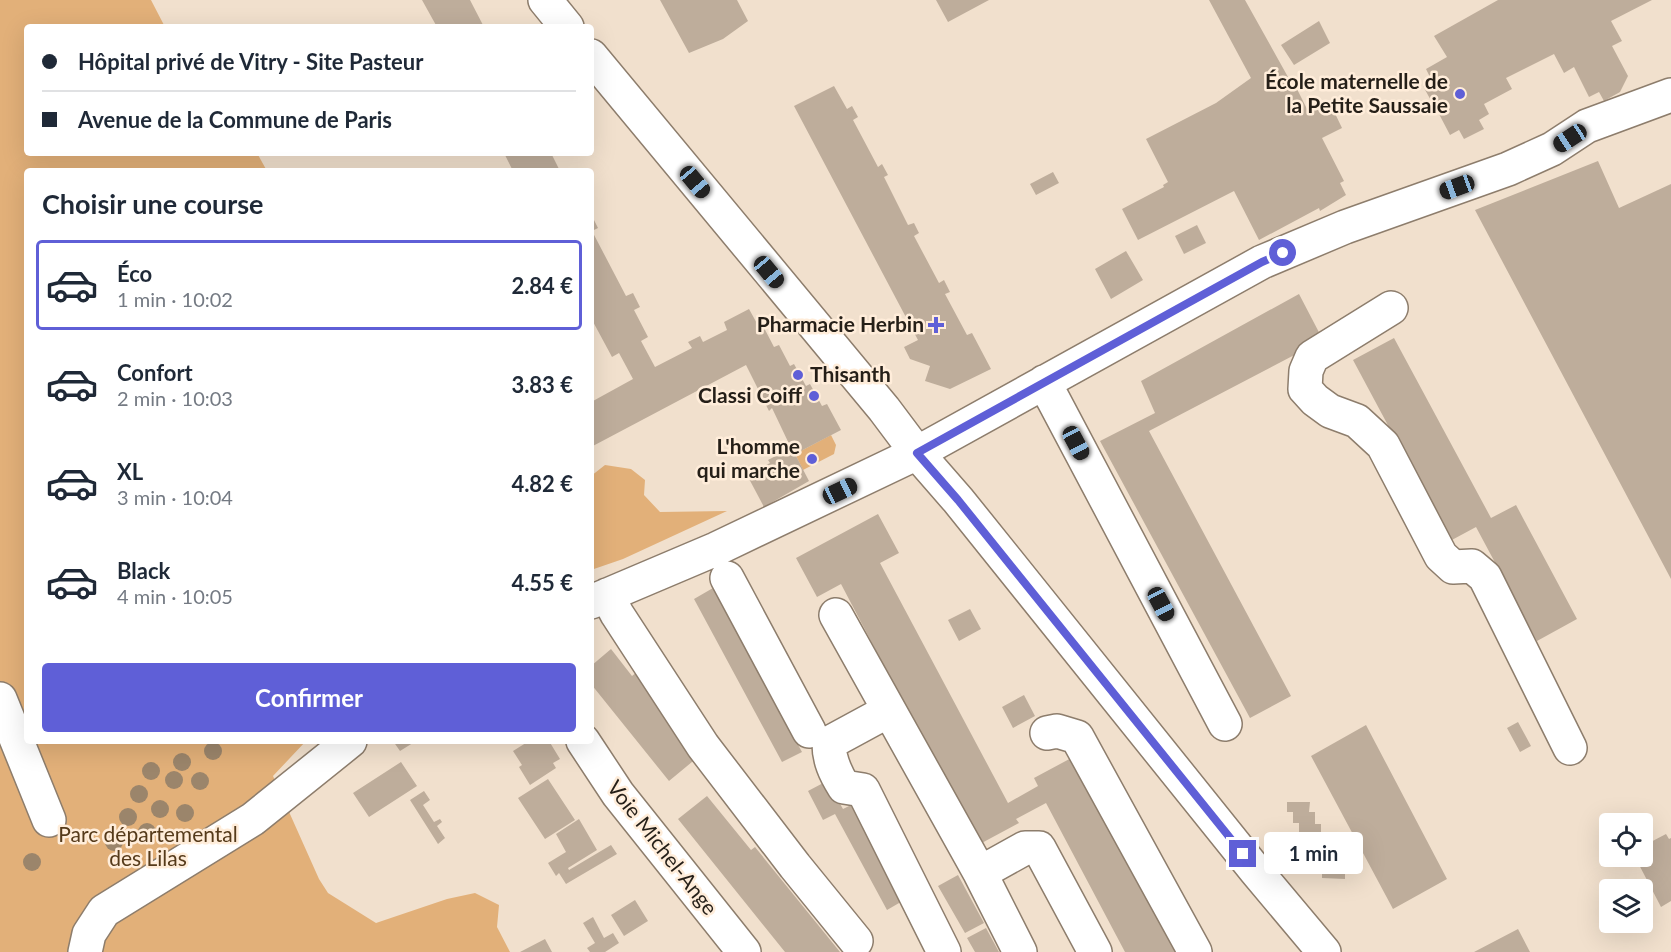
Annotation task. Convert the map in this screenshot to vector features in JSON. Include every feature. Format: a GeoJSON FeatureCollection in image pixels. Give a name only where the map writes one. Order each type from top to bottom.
{"type":"FeatureCollection","features":[{"type":"Feature","properties":{"kind":"street"},"geometry":{"type":"LineString","coordinates":[[545,0],[565,24]]}},
{"type":"Feature","properties":{"kind":"street"},"geometry":{"type":"LineString","coordinates":[[594,60],[884,409],[917,453],[965,509],[1324,952]]}},
{"type":"Feature","properties":{"kind":"street"},"geometry":{"type":"LineString","coordinates":[[856,941],[703,746],[599,598],[716,549],[917,453],[1262,262],[1345,227],[1508,169],[1552,149],[1587,126],[1671,95]]}},
{"type":"Feature","properties":{"kind":"street"},"geometry":{"type":"LineString","coordinates":[[1391,308],[1312,357],[1305,371],[1305,389],[1330,411],[1357,422],[1383,445],[1441,556],[1454,567],[1472,566],[1485,577],[1570,748]]}},
{"type":"Feature","properties":{"kind":"street"},"geometry":{"type":"LineString","coordinates":[[1044,382],[1225,724]]}},
{"type":"Feature","properties":{"kind":"street"},"geometry":{"type":"LineString","coordinates":[[727,578],[809,731]]}},
{"type":"Feature","properties":{"kind":"street"},"geometry":{"type":"LineString","coordinates":[[836,615],[980,873],[1020,952]]}},
{"type":"Feature","properties":{"kind":"street"},"geometry":{"type":"LineString","coordinates":[[0,699],[49,820]]}},
{"type":"Feature","properties":{"kind":"street"},"geometry":{"type":"LineString","coordinates":[[888,711],[829,743],[829,756],[836,775],[844,787],[863,790],[944,952]]}},
{"type":"Feature","properties":{"kind":"street"},"geometry":{"type":"LineString","coordinates":[[1047,733],[1057,731],[1077,737],[1195,952]]}},
{"type":"Feature","properties":{"kind":"street"},"geometry":{"type":"LineString","coordinates":[[85,952],[89,933],[104,911],[253,819],[346,744]]}},
{"type":"Feature","properties":{"kind":"street","name":"Voie Michel-Ange"},"geometry":{"type":"LineString","coordinates":[[585,744],[618,794],[744,952]]}},
{"type":"Feature","properties":{"kind":"street"},"geometry":{"type":"LineString","coordinates":[[980,873],[1025,848],[1039,848],[1095,952]]}},
{"type":"Feature","properties":{"kind":"green space","name":"Parc départemental des Lilas"},"geometry":{"type":"Polygon","coordinates":[[[0,0],[151,0],[163,24],[24,24],[24,156],[259,156],[265,168],[24,168],[24,744],[303,744],[273,776],[319,879],[328,893],[376,923],[447,899],[475,893],[499,905],[497,927],[510,952],[0,952],[0,0]]]}},
{"type":"Feature","properties":{"kind":"green space"},"geometry":{"type":"Polygon","coordinates":[[[831,435],[836,445],[834,454],[803,470],[795,454],[831,435]]]}},
{"type":"Feature","properties":{"kind":"green space"},"geometry":{"type":"Polygon","coordinates":[[[605,465],[631,469],[645,480],[644,495],[660,512],[727,511],[623,559],[594,569],[594,474],[605,465]]]}},
{"type":"Feature","properties":{"kind":"building"},"geometry":{"type":"Polygon","coordinates":[[[422,0],[470,0],[482,24],[435,24],[422,0]]]}},
{"type":"Feature","properties":{"kind":"building"},"geometry":{"type":"Polygon","coordinates":[[[660,0],[737,0],[748,21],[723,39],[689,53],[660,0]]]}},
{"type":"Feature","properties":{"kind":"building"},"geometry":{"type":"Polygon","coordinates":[[[936,0],[989,0],[948,22],[936,0]]]}},
{"type":"Feature","properties":{"kind":"building"},"geometry":{"type":"Polygon","coordinates":[[[1209,0],[1245,0],[1288,77],[1290,85],[1294,83],[1308,111],[1329,101],[1342,128],[1322,138],[1344,181],[1340,183],[1346,195],[1320,211],[1319,208],[1259,240],[1234,191],[1138,240],[1122,209],[1164,187],[1163,185],[1168,182],[1146,139],[1216,103],[1251,78],[1209,0]]]}},
{"type":"Feature","properties":{"kind":"building"},"geometry":{"type":"Polygon","coordinates":[[[1498,0],[1652,0],[1611,21],[1622,41],[1612,46],[1628,76],[1620,92],[1604,101],[1599,92],[1589,97],[1574,67],[1564,73],[1554,54],[1506,78],[1512,89],[1484,104],[1489,114],[1479,120],[1484,129],[1464,139],[1459,130],[1450,135],[1439,114],[1448,109],[1444,101],[1434,106],[1423,86],[1432,81],[1426,69],[1447,57],[1434,36],[1498,0]]]}},
{"type":"Feature","properties":{"kind":"building"},"geometry":{"type":"Polygon","coordinates":[[[1319,21],[1330,43],[1294,65],[1281,45],[1319,21]]]}},
{"type":"Feature","properties":{"kind":"building"},"geometry":{"type":"Polygon","coordinates":[[[834,86],[847,109],[852,106],[858,117],[853,120],[878,167],[882,164],[888,175],[884,177],[908,225],[914,223],[919,233],[914,236],[939,283],[944,280],[950,292],[945,294],[967,335],[972,333],[991,369],[950,389],[925,381],[930,366],[910,359],[904,347],[918,340],[794,106],[834,86]]]}},
{"type":"Feature","properties":{"kind":"building"},"geometry":{"type":"Polygon","coordinates":[[[506,156],[552,156],[558,168],[512,168],[506,156]]]}},
{"type":"Feature","properties":{"kind":"building"},"geometry":{"type":"Polygon","coordinates":[[[1598,161],[1619,208],[1671,184],[1671,579],[1475,210],[1598,161]]]}},
{"type":"Feature","properties":{"kind":"building"},"geometry":{"type":"Polygon","coordinates":[[[1053,172],[1059,183],[1036,195],[1030,184],[1053,172]]]}},
{"type":"Feature","properties":{"kind":"building"},"geometry":{"type":"Polygon","coordinates":[[[1197,225],[1206,243],[1184,254],[1175,236],[1197,225]]]}},
{"type":"Feature","properties":{"kind":"building"},"geometry":{"type":"Polygon","coordinates":[[[594,235],[626,296],[633,293],[640,307],[634,310],[648,337],[641,341],[655,367],[692,348],[688,342],[700,336],[703,342],[727,330],[724,322],[749,309],[759,327],[762,324],[774,347],[779,345],[790,366],[794,364],[806,386],[810,384],[822,406],[827,404],[841,430],[795,454],[809,481],[764,507],[747,475],[770,463],[768,460],[791,448],[772,408],[769,411],[746,365],[594,445],[594,400],[633,379],[619,353],[612,357],[594,324],[594,235]]]}},
{"type":"Feature","properties":{"kind":"building"},"geometry":{"type":"Polygon","coordinates":[[[1126,251],[1143,280],[1111,299],[1095,269],[1126,251]]]}},
{"type":"Feature","properties":{"kind":"building"},"geometry":{"type":"Polygon","coordinates":[[[1299,294],[1323,340],[1149,431],[1291,696],[1250,718],[1100,441],[1155,413],[1141,381],[1299,294]]]}},
{"type":"Feature","properties":{"kind":"building"},"geometry":{"type":"Polygon","coordinates":[[[1394,338],[1491,518],[1516,505],[1577,619],[1537,641],[1476,527],[1450,541],[1353,360],[1394,338]]]}},
{"type":"Feature","properties":{"kind":"building"},"geometry":{"type":"Polygon","coordinates":[[[878,514],[899,553],[880,563],[1008,803],[1038,786],[1034,778],[1075,756],[1179,952],[1125,952],[1046,803],[1016,819],[1019,823],[978,845],[841,584],[817,597],[796,558],[878,514]]]}},
{"type":"Feature","properties":{"kind":"building"},"geometry":{"type":"Polygon","coordinates":[[[713,588],[802,752],[782,762],[694,599],[713,588]]]}},
{"type":"Feature","properties":{"kind":"building"},"geometry":{"type":"Polygon","coordinates":[[[970,609],[981,629],[959,641],[948,620],[970,609]]]}},
{"type":"Feature","properties":{"kind":"building"},"geometry":{"type":"Polygon","coordinates":[[[611,649],[632,676],[637,672],[698,757],[669,781],[594,688],[594,663],[611,649]]]}},
{"type":"Feature","properties":{"kind":"building"},"geometry":{"type":"Polygon","coordinates":[[[1024,695],[1035,716],[1013,728],[1002,707],[1024,695]]]}},
{"type":"Feature","properties":{"kind":"building"},"geometry":{"type":"Polygon","coordinates":[[[1518,722],[1531,746],[1520,752],[1507,728],[1518,722]]]}},
{"type":"Feature","properties":{"kind":"building"},"geometry":{"type":"Polygon","coordinates":[[[1366,725],[1447,879],[1393,909],[1311,756],[1366,725]]]}},
{"type":"Feature","properties":{"kind":"building"},"geometry":{"type":"Polygon","coordinates":[[[395,744],[411,744],[400,751],[395,744]]]}},
{"type":"Feature","properties":{"kind":"building"},"geometry":{"type":"Polygon","coordinates":[[[524,744],[551,744],[560,759],[553,763],[556,768],[530,785],[513,751],[524,744]]]}},
{"type":"Feature","properties":{"kind":"building"},"geometry":{"type":"Polygon","coordinates":[[[401,762],[417,786],[369,817],[353,793],[401,762]]]}},
{"type":"Feature","properties":{"kind":"building"},"geometry":{"type":"Polygon","coordinates":[[[548,779],[575,820],[545,839],[518,798],[548,779]]]}},
{"type":"Feature","properties":{"kind":"building"},"geometry":{"type":"Polygon","coordinates":[[[827,781],[843,809],[855,803],[906,899],[887,910],[835,814],[823,820],[808,791],[827,781]]]}},
{"type":"Feature","properties":{"kind":"building"},"geometry":{"type":"Polygon","coordinates":[[[424,791],[430,800],[423,805],[434,822],[440,819],[442,822],[437,826],[445,838],[438,844],[410,800],[424,791]]]}},
{"type":"Feature","properties":{"kind":"building"},"geometry":{"type":"Polygon","coordinates":[[[707,796],[751,850],[755,847],[840,952],[785,952],[678,819],[707,796]]]}},
{"type":"Feature","properties":{"kind":"building"},"geometry":{"type":"Polygon","coordinates":[[[1287,802],[1310,802],[1309,812],[1315,812],[1315,824],[1321,824],[1321,834],[1327,835],[1327,846],[1333,846],[1333,857],[1339,857],[1338,868],[1345,868],[1345,879],[1322,878],[1322,868],[1316,867],[1316,856],[1311,856],[1311,845],[1305,845],[1305,834],[1299,834],[1299,823],[1293,823],[1293,812],[1287,812],[1287,802]]]}},
{"type":"Feature","properties":{"kind":"building"},"geometry":{"type":"Polygon","coordinates":[[[579,819],[597,850],[568,868],[569,870],[611,845],[617,854],[566,884],[559,873],[556,876],[548,863],[566,852],[556,834],[579,819]]]}},
{"type":"Feature","properties":{"kind":"building"},"geometry":{"type":"Polygon","coordinates":[[[1666,834],[1669,839],[1671,838],[1671,901],[1661,907],[1653,892],[1653,879],[1646,879],[1640,867],[1653,867],[1653,841],[1666,834]]]}},
{"type":"Feature","properties":{"kind":"building"},"geometry":{"type":"Polygon","coordinates":[[[958,875],[984,923],[965,933],[938,886],[958,875]]]}},
{"type":"Feature","properties":{"kind":"building"},"geometry":{"type":"Polygon","coordinates":[[[635,900],[648,921],[624,936],[611,915],[635,900]]]}},
{"type":"Feature","properties":{"kind":"building"},"geometry":{"type":"Polygon","coordinates":[[[593,917],[604,938],[613,933],[619,943],[605,952],[590,952],[587,948],[595,943],[583,923],[593,917]]]}},
{"type":"Feature","properties":{"kind":"building"},"geometry":{"type":"Polygon","coordinates":[[[986,928],[999,952],[975,952],[967,938],[986,928]]]}},
{"type":"Feature","properties":{"kind":"building"},"geometry":{"type":"Polygon","coordinates":[[[1518,929],[1530,952],[1474,952],[1518,929]]]}},
{"type":"Feature","properties":{"kind":"building"},"geometry":{"type":"Polygon","coordinates":[[[545,939],[552,952],[520,952],[545,939]]]}},
{"type":"Feature","properties":{"kind":"place","name":"École maternelle de la Petite Saussaie"},"geometry":{"type":"Point","coordinates":[1460,94]}},
{"type":"Feature","properties":{"kind":"place","name":"Pharmacie Herbin"},"geometry":{"type":"Point","coordinates":[936,325]}},
{"type":"Feature","properties":{"kind":"place","name":"Thisanth"},"geometry":{"type":"Point","coordinates":[798,375]}},
{"type":"Feature","properties":{"kind":"place","name":"Classi Coiff"},"geometry":{"type":"Point","coordinates":[814,396]}},
{"type":"Feature","properties":{"kind":"place","name":"L'homme qui marche"},"geometry":{"type":"Point","coordinates":[812,459]}},
{"type":"Feature","properties":{"kind":"route"},"geometry":{"type":"LineString","coordinates":[[1243,854],[958,500],[917,453],[1262,262],[1283,253]]}}]}
